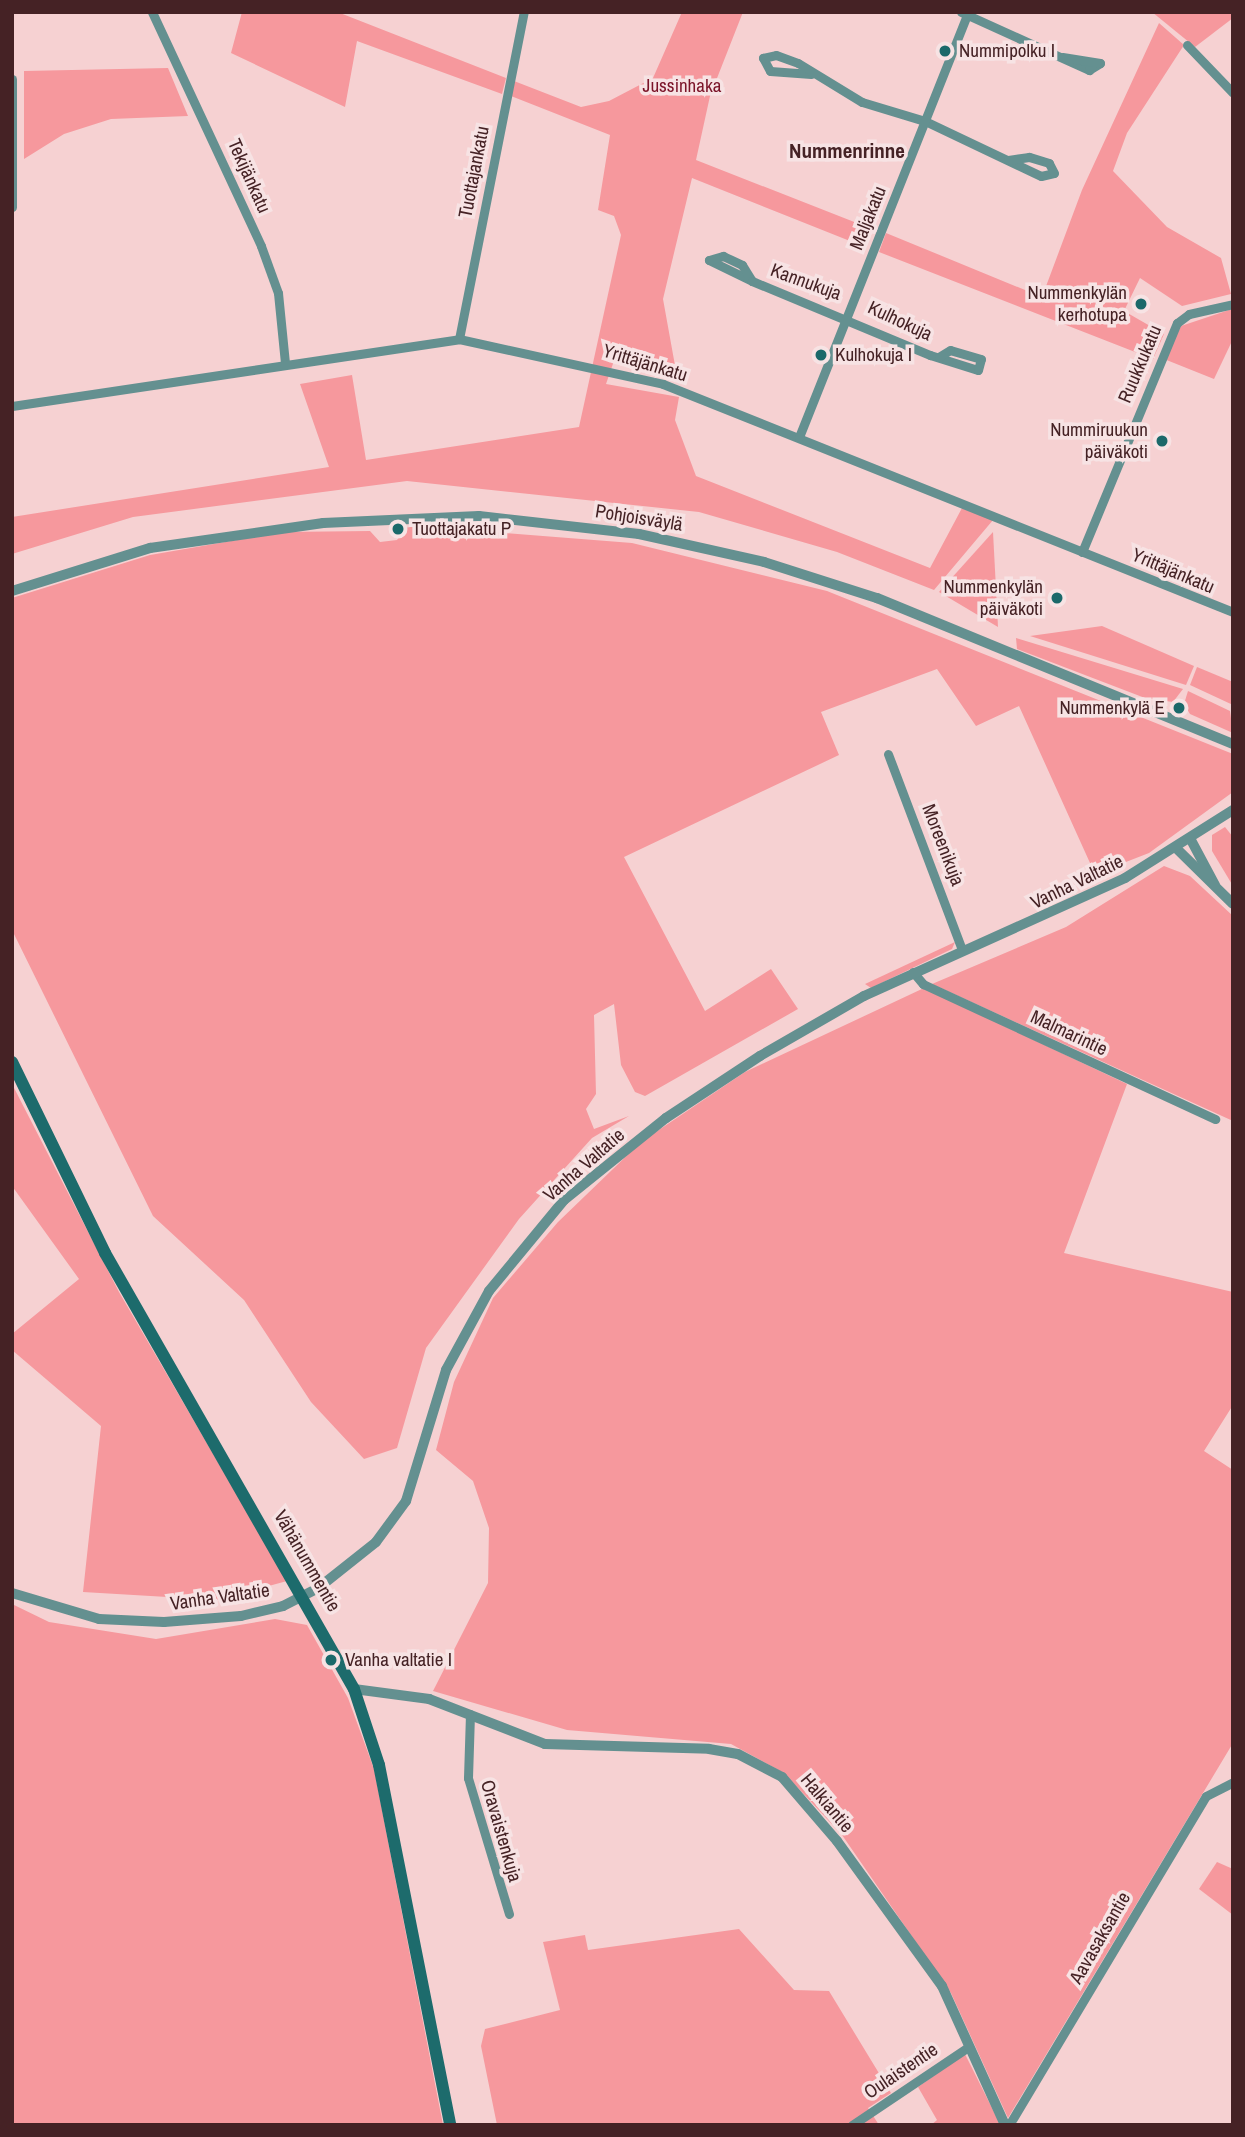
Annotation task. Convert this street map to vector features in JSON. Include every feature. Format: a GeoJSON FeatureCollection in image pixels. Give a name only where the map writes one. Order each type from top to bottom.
{"type":"FeatureCollection","features":[{"type":"Feature","properties":{"kind":"main road","name":"Vähänummentie"},"geometry":{"type":"LineString","coordinates":[[12,1062],[106,1253],[306,1596],[354,1689],[379,1765],[450,2125]]}},
{"type":"Feature","properties":{"kind":"street","name":"Tekijänkatu"},"geometry":{"type":"LineString","coordinates":[[152,12],[261,246],[278,293],[285,363]]}},
{"type":"Feature","properties":{"kind":"street","name":"Tuottajankatu"},"geometry":{"type":"LineString","coordinates":[[459,339],[524,12]]}},
{"type":"Feature","properties":{"kind":"street"},"geometry":{"type":"LineString","coordinates":[[966,13],[1062,57]]}},
{"type":"Feature","properties":{"kind":"street","name":"Maljakatu"},"geometry":{"type":"LineString","coordinates":[[799,437],[966,13]]}},
{"type":"Feature","properties":{"kind":"street"},"geometry":{"type":"LineString","coordinates":[[1187,45],[1233,93]]}},
{"type":"Feature","properties":{"kind":"street"},"geometry":{"type":"LineString","coordinates":[[811,74],[862,102],[925,121],[1008,160]]}},
{"type":"Feature","properties":{"kind":"street"},"geometry":{"type":"LineString","coordinates":[[12,79],[12,207]]}},
{"type":"Feature","properties":{"kind":"street","name":"Kannukuja"},"geometry":{"type":"LineString","coordinates":[[752,281],[847,317]]}},
{"type":"Feature","properties":{"kind":"street","name":"Ruukkukatu"},"geometry":{"type":"LineString","coordinates":[[1082,552],[1177,323],[1233,304]]}},
{"type":"Feature","properties":{"kind":"street","name":"Kulhokuja"},"geometry":{"type":"LineString","coordinates":[[847,317],[939,357]]}},
{"type":"Feature","properties":{"kind":"street","name":"Yrittäjänkatu"},"geometry":{"type":"LineString","coordinates":[[12,406],[459,339],[614,369],[799,437],[1233,612]]}},
{"type":"Feature","properties":{"kind":"street","name":"Pohjoisväylä"},"geometry":{"type":"LineString","coordinates":[[12,591],[150,548],[323,523],[479,516],[627,532],[764,562],[877,598],[1233,744]]}},
{"type":"Feature","properties":{"kind":"street","name":"Moreenikuja"},"geometry":{"type":"LineString","coordinates":[[888,754],[962,950]]}},
{"type":"Feature","properties":{"kind":"street","name":"Vanha Valtatie"},"geometry":{"type":"LineString","coordinates":[[12,1593],[99,1619],[164,1622],[241,1616],[306,1596],[376,1542],[406,1501],[446,1370],[489,1291],[564,1200],[666,1118],[760,1056],[912,972],[1177,849],[1233,810]]}},
{"type":"Feature","properties":{"kind":"street"},"geometry":{"type":"LineString","coordinates":[[1191,840],[1231,902]]}},
{"type":"Feature","properties":{"kind":"street"},"geometry":{"type":"LineString","coordinates":[[1177,849],[1231,902]]}},
{"type":"Feature","properties":{"kind":"street","name":"Malmarintie"},"geometry":{"type":"LineString","coordinates":[[912,972],[923,984],[1215,1119]]}},
{"type":"Feature","properties":{"kind":"street","name":"Halkiantie"},"geometry":{"type":"LineString","coordinates":[[354,1689],[382,1689],[470,1714],[545,1744],[709,1749],[738,1754],[782,1777],[837,1841],[942,1986],[968,2047],[1007,2125]]}},
{"type":"Feature","properties":{"kind":"street","name":"Oravaistenkuja"},"geometry":{"type":"LineString","coordinates":[[470,1714],[468,1778],[509,1914]]}},
{"type":"Feature","properties":{"kind":"street","name":"Aavasaksantie"},"geometry":{"type":"LineString","coordinates":[[1007,2125],[1206,1796],[1233,1782]]}},
{"type":"Feature","properties":{"kind":"street","name":"Oulaistentie"},"geometry":{"type":"LineString","coordinates":[[852,2125],[968,2047]]}},
{"type":"Feature","properties":{"kind":"green space"},"geometry":{"type":"Polygon","coordinates":[[[242,12],[340,13],[506,78],[502,94],[357,41],[345,107],[231,53],[242,12]]]}},
{"type":"Feature","properties":{"kind":"green space","name":"Jussinhaka"},"geometry":{"type":"Polygon","coordinates":[[[682,12],[743,12],[710,96],[696,160],[867,227],[860,245],[692,178],[663,299],[676,371],[617,352],[606,384],[679,397],[675,420],[696,476],[930,568],[962,508],[993,520],[934,590],[837,552],[699,512],[407,481],[133,517],[12,554],[12,517],[329,467],[300,384],[352,375],[366,460],[579,427],[621,235],[614,216],[598,210],[610,135],[511,96],[514,81],[581,107],[609,101],[653,78],[682,12]]]}},
{"type":"Feature","properties":{"kind":"green space"},"geometry":{"type":"Polygon","coordinates":[[[1152,12],[1233,12],[1233,18],[1195,47],[1152,12]]]}},
{"type":"Feature","properties":{"kind":"green space"},"geometry":{"type":"Polygon","coordinates":[[[1159,23],[1184,45],[1127,133],[1113,171],[1167,227],[1221,258],[1231,294],[1182,306],[1140,278],[1124,311],[1164,334],[1153,359],[879,252],[886,233],[1042,297],[1082,190],[1159,23]]]}},
{"type":"Feature","properties":{"kind":"green space"},"geometry":{"type":"Polygon","coordinates":[[[168,68],[188,116],[111,119],[64,134],[24,159],[24,71],[168,68]]]}},
{"type":"Feature","properties":{"kind":"green space"},"geometry":{"type":"Polygon","coordinates":[[[1232,309],[1233,339],[1214,379],[1164,359],[1181,326],[1232,309]]]}},
{"type":"Feature","properties":{"kind":"green space"},"geometry":{"type":"Polygon","coordinates":[[[416,526],[632,543],[827,591],[1233,754],[1233,792],[1149,853],[1095,874],[1019,706],[976,726],[937,669],[821,712],[839,755],[624,857],[705,1011],[771,969],[798,1009],[645,1096],[635,1092],[621,1065],[614,1004],[594,1015],[596,1094],[586,1109],[594,1129],[629,1116],[592,1138],[519,1219],[426,1348],[397,1448],[364,1459],[311,1402],[244,1300],[153,1216],[12,930],[12,598],[150,555],[283,532],[370,531],[380,542],[397,540],[405,528],[416,526]]]}},
{"type":"Feature","properties":{"kind":"green space"},"geometry":{"type":"Polygon","coordinates":[[[993,532],[998,627],[939,592],[993,532]]]}},
{"type":"Feature","properties":{"kind":"green space"},"geometry":{"type":"Polygon","coordinates":[[[1102,626],[1194,666],[1186,685],[1030,636],[1102,626]]]}},
{"type":"Feature","properties":{"kind":"green space"},"geometry":{"type":"Polygon","coordinates":[[[1016,638],[1183,689],[1173,702],[1145,698],[1017,649],[1016,638]]]}},
{"type":"Feature","properties":{"kind":"green space"},"geometry":{"type":"Polygon","coordinates":[[[1197,667],[1233,682],[1233,705],[1190,685],[1197,667]]]}},
{"type":"Feature","properties":{"kind":"green space"},"geometry":{"type":"Polygon","coordinates":[[[1188,691],[1230,711],[1233,733],[1190,714],[1184,704],[1188,691]]]}},
{"type":"Feature","properties":{"kind":"green space"},"geometry":{"type":"Polygon","coordinates":[[[1225,827],[1233,837],[1233,886],[1212,851],[1212,835],[1225,827]]]}},
{"type":"Feature","properties":{"kind":"green space"},"geometry":{"type":"Polygon","coordinates":[[[1164,866],[1190,876],[1233,916],[1233,1121],[932,984],[1066,927],[1164,866]]]}},
{"type":"Feature","properties":{"kind":"green space"},"geometry":{"type":"Polygon","coordinates":[[[955,942],[952,949],[871,988],[865,984],[955,942]]]}},
{"type":"Feature","properties":{"kind":"green space"},"geometry":{"type":"Polygon","coordinates":[[[924,988],[1127,1084],[1064,1253],[1233,1292],[1233,1405],[1204,1451],[1233,1470],[1233,1743],[1008,2118],[951,1993],[842,1835],[784,1773],[731,1744],[567,1730],[433,1691],[488,1583],[489,1528],[473,1481],[436,1450],[454,1382],[493,1298],[558,1222],[641,1142],[745,1072],[924,988]]]}},
{"type":"Feature","properties":{"kind":"green space"},"geometry":{"type":"Polygon","coordinates":[[[12,1084],[119,1292],[287,1581],[218,1600],[83,1592],[101,1426],[12,1350],[12,1334],[79,1279],[12,1186],[12,1084]]]}},
{"type":"Feature","properties":{"kind":"green space"},"geometry":{"type":"Polygon","coordinates":[[[12,1604],[49,1622],[156,1639],[275,1619],[307,1625],[348,1698],[374,1769],[443,2125],[12,2125],[12,1604]]]}},
{"type":"Feature","properties":{"kind":"green space"},"geometry":{"type":"Polygon","coordinates":[[[1217,1862],[1233,1869],[1233,1915],[1199,1889],[1217,1862]]]}},
{"type":"Feature","properties":{"kind":"green space"},"geometry":{"type":"Polygon","coordinates":[[[739,1929],[794,1990],[829,1991],[891,2093],[868,2108],[879,2125],[497,2125],[481,2046],[485,2029],[560,2010],[543,1942],[585,1935],[588,1950],[739,1929]]]}},
{"type":"Feature","properties":{"kind":"green space"},"geometry":{"type":"Polygon","coordinates":[[[965,2054],[1000,2124],[931,2125],[937,2120],[918,2087],[965,2054]]]}},
{"type":"Feature","properties":{"kind":"place","name":"Nummipolku I"},"geometry":{"type":"Point","coordinates":[945,51]}},
{"type":"Feature","properties":{"kind":"place","name":"Nummenkylän kerhotupa"},"geometry":{"type":"Point","coordinates":[1141,304]}},
{"type":"Feature","properties":{"kind":"place","name":"Kulhokuja I"},"geometry":{"type":"Point","coordinates":[821,355]}},
{"type":"Feature","properties":{"kind":"place","name":"Nummiruukun päiväkoti"},"geometry":{"type":"Point","coordinates":[1162,441]}},
{"type":"Feature","properties":{"kind":"place","name":"Tuottajakatu P"},"geometry":{"type":"Point","coordinates":[398,529]}},
{"type":"Feature","properties":{"kind":"place","name":"Nummenkylän päiväkoti"},"geometry":{"type":"Point","coordinates":[1057,598]}},
{"type":"Feature","properties":{"kind":"place","name":"Nummenkylä E"},"geometry":{"type":"Point","coordinates":[1179,708]}},
{"type":"Feature","properties":{"kind":"place","name":"Vanha valtatie I"},"geometry":{"type":"Point","coordinates":[331,1660]}},
{"type":"Feature","properties":{"kind":"district","name":"Nummenrinne"},"geometry":{"type":"Point","coordinates":[847,151]}}]}
